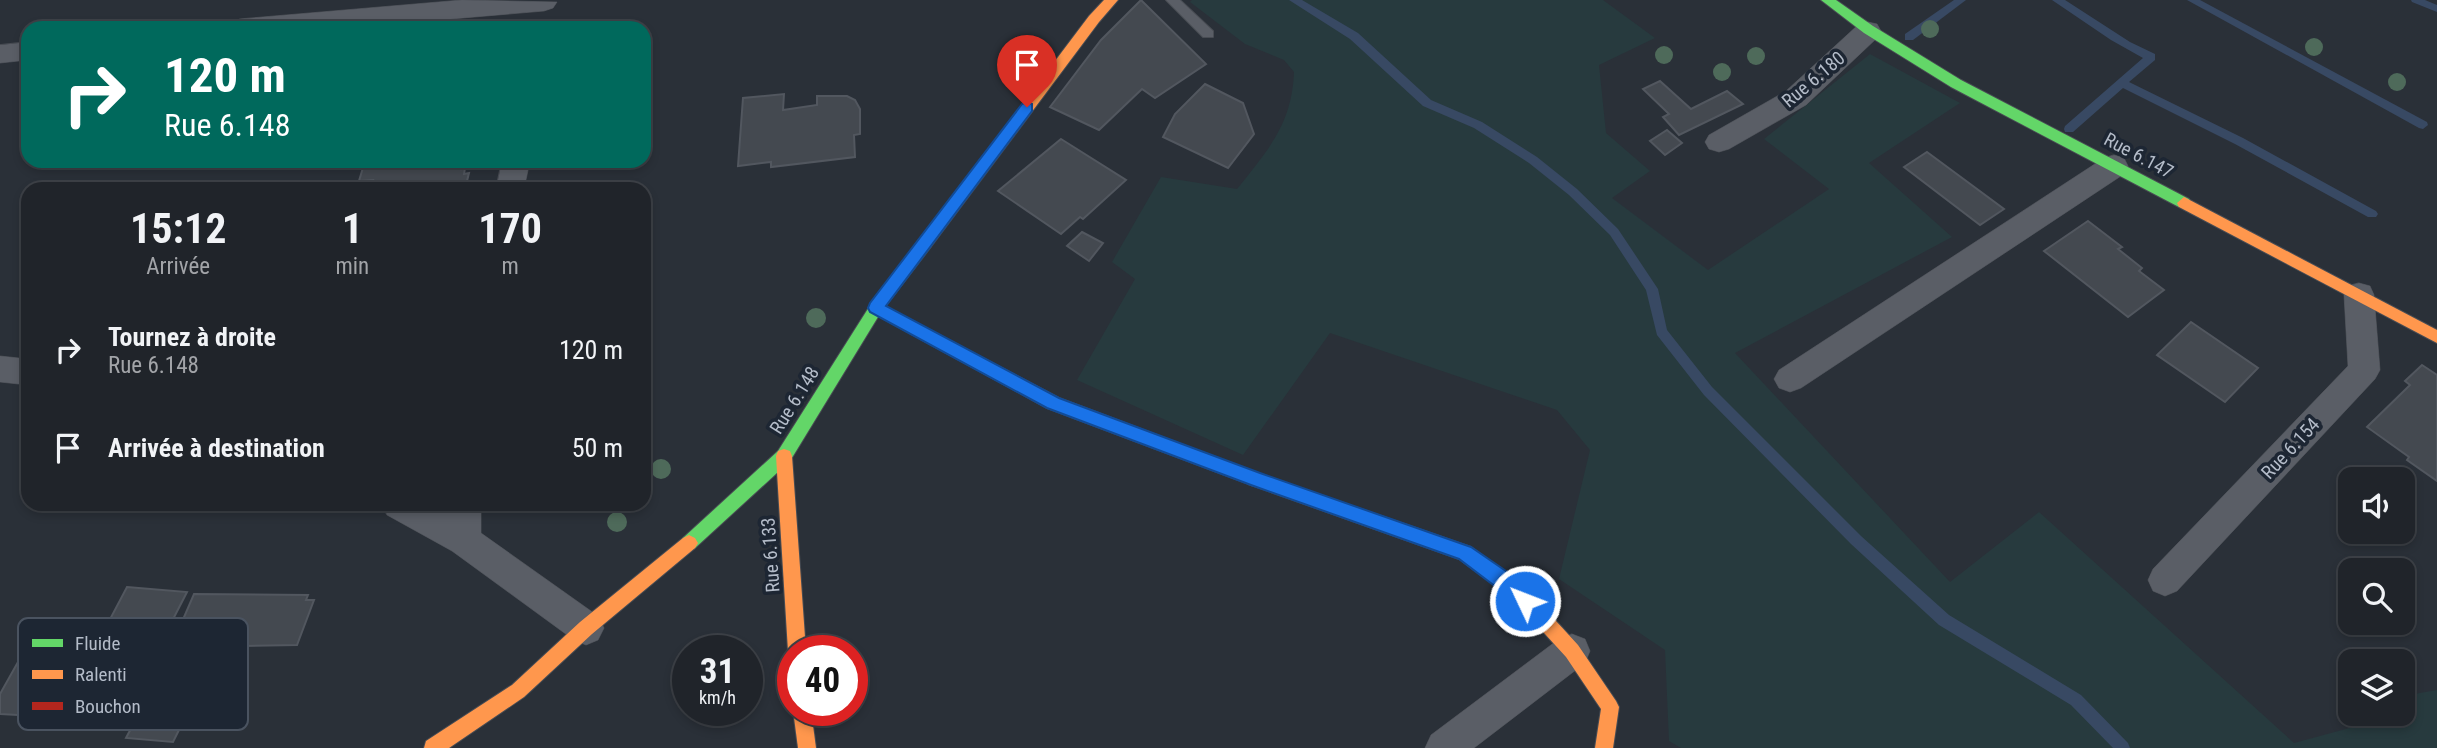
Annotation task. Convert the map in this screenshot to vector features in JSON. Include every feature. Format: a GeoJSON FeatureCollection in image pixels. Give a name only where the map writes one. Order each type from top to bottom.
{"type":"FeatureCollection","features":[{"type":"Feature","properties":{"kind":"street","name":"Rue 6.148"},"geometry":{"type":"LineString","coordinates":[[433,748],[518,691],[586,628],[679,553],[784,456],[876,308],[1094,19],[1112,0]]}},
{"type":"Feature","properties":{"kind":"street","name":"Rue 6.147"},"geometry":{"type":"LineString","coordinates":[[1827,0],[1868,31],[1935,72],[2437,337]]}},
{"type":"Feature","properties":{"kind":"street"},"geometry":{"type":"LineString","coordinates":[[319,21],[545,1],[541,21]]}},
{"type":"Feature","properties":{"kind":"street","name":"Rue 6.180"},"geometry":{"type":"LineString","coordinates":[[1719,142],[1796,98],[1868,31]]}},
{"type":"Feature","properties":{"kind":"street"},"geometry":{"type":"LineString","coordinates":[[0,54],[21,52]]}},
{"type":"Feature","properties":{"kind":"street"},"geometry":{"type":"LineString","coordinates":[[1790,379],[2115,166]]}},
{"type":"Feature","properties":{"kind":"street","name":"Rue 6.154"},"geometry":{"type":"LineString","coordinates":[[2165,580],[2364,370],[2359,295]]}},
{"type":"Feature","properties":{"kind":"street"},"geometry":{"type":"LineString","coordinates":[[876,308],[1053,403],[1257,480],[1465,553],[1510,584],[1572,651],[1610,707],[1604,748]]}},
{"type":"Feature","properties":{"kind":"street"},"geometry":{"type":"LineString","coordinates":[[0,369],[21,371]]}},
{"type":"Feature","properties":{"kind":"street","name":"Rue 6.133"},"geometry":{"type":"LineString","coordinates":[[784,456],[796,635]]}},
{"type":"Feature","properties":{"kind":"street"},"geometry":{"type":"LineString","coordinates":[[412,511],[464,540],[586,628]]}},
{"type":"Feature","properties":{"kind":"street"},"geometry":{"type":"LineString","coordinates":[[464,511],[464,540]]}},
{"type":"Feature","properties":{"kind":"street"},"geometry":{"type":"LineString","coordinates":[[1444,748],[1572,651]]}},
{"type":"Feature","properties":{"kind":"street"},"geometry":{"type":"LineString","coordinates":[[804,726],[807,748]]}},
{"type":"Feature","properties":{"kind":"lane"},"geometry":{"type":"LineString","coordinates":[[1171,0],[1208,34]]}},
{"type":"Feature","properties":{"kind":"green space"},"geometry":{"type":"Polygon","coordinates":[[[1603,0],[1655,38],[1599,65],[1606,133],[1650,171],[1612,198],[1708,270],[1829,189],[1764,139],[1870,54],[1960,103],[1869,163],[1952,237],[1735,353],[1950,582],[2039,512],[2294,743],[2357,726],[2415,726],[2415,694],[2437,690],[2437,748],[1681,748],[1669,741],[1665,650],[1559,579],[1590,450],[1557,410],[1330,333],[1243,455],[1077,380],[1135,279],[1112,262],[1161,177],[1237,189],[1268,149],[1289,107],[1294,72],[1284,60],[1245,44],[1190,2],[1603,0]]]}},
{"type":"Feature","properties":{"kind":"building"},"geometry":{"type":"Polygon","coordinates":[[[1141,0],[1206,64],[1155,98],[1142,89],[1099,130],[1050,107],[1101,40],[1141,0]]]}},
{"type":"Feature","properties":{"kind":"building"},"geometry":{"type":"Polygon","coordinates":[[[1660,81],[1691,109],[1727,91],[1743,104],[1679,135],[1663,117],[1669,114],[1643,89],[1660,81]]]}},
{"type":"Feature","properties":{"kind":"building"},"geometry":{"type":"Polygon","coordinates":[[[1205,84],[1243,103],[1254,134],[1228,168],[1163,137],[1175,114],[1205,84]]]}},
{"type":"Feature","properties":{"kind":"building"},"geometry":{"type":"Polygon","coordinates":[[[784,94],[783,110],[817,105],[817,96],[847,96],[855,100],[860,109],[860,134],[854,135],[855,157],[771,167],[771,162],[738,166],[743,98],[784,94]]]}},
{"type":"Feature","properties":{"kind":"building"},"geometry":{"type":"Polygon","coordinates":[[[1667,130],[1682,143],[1665,155],[1650,141],[1667,130]]]}},
{"type":"Feature","properties":{"kind":"building"},"geometry":{"type":"Polygon","coordinates":[[[1061,139],[1126,180],[1083,219],[1080,217],[1061,234],[998,191],[1061,139]]]}},
{"type":"Feature","properties":{"kind":"building"},"geometry":{"type":"Polygon","coordinates":[[[1927,152],[2004,209],[1980,225],[1904,167],[1927,152]]]}},
{"type":"Feature","properties":{"kind":"building"},"geometry":{"type":"Polygon","coordinates":[[[363,168],[465,168],[464,174],[469,173],[467,182],[359,181],[363,168]]]}},
{"type":"Feature","properties":{"kind":"building"},"geometry":{"type":"Polygon","coordinates":[[[2088,221],[2122,247],[2118,249],[2142,268],[2139,271],[2164,290],[2128,317],[2044,251],[2088,221]]]}},
{"type":"Feature","properties":{"kind":"building"},"geometry":{"type":"Polygon","coordinates":[[[1082,232],[1103,243],[1089,261],[1067,246],[1082,232]]]}},
{"type":"Feature","properties":{"kind":"building"},"geometry":{"type":"Polygon","coordinates":[[[2191,322],[2258,368],[2225,402],[2157,355],[2191,322]]]}},
{"type":"Feature","properties":{"kind":"building"},"geometry":{"type":"Polygon","coordinates":[[[2422,365],[2437,375],[2437,481],[2367,427],[2410,385],[2405,381],[2422,365]]]}},
{"type":"Feature","properties":{"kind":"building"},"geometry":{"type":"Polygon","coordinates":[[[127,587],[187,592],[174,618],[111,618],[127,587]]]}},
{"type":"Feature","properties":{"kind":"building"},"geometry":{"type":"Polygon","coordinates":[[[194,594],[308,595],[306,600],[314,600],[297,645],[248,646],[248,618],[184,618],[194,594]]]}},
{"type":"Feature","properties":{"kind":"building"},"geometry":{"type":"Polygon","coordinates":[[[18,662],[18,715],[0,714],[0,694],[18,662]]]}},
{"type":"Feature","properties":{"kind":"building"},"geometry":{"type":"Polygon","coordinates":[[[130,730],[179,730],[173,742],[126,738],[130,730]]]}},
{"type":"Feature","properties":{"kind":"waterway"},"geometry":{"type":"LineString","coordinates":[[1294,0],[1354,36],[1427,103],[1478,125],[1533,160],[1573,192],[1614,232],[1652,289],[1661,332],[1708,391],[1856,540],[1944,620],[2076,700],[2123,748]]}},
{"type":"Feature","properties":{"kind":"waterway"},"geometry":{"type":"LineString","coordinates":[[1909,37],[1961,0]]}},
{"type":"Feature","properties":{"kind":"waterway"},"geometry":{"type":"LineString","coordinates":[[2057,0],[2126,45],[2151,57],[2069,129]]}},
{"type":"Feature","properties":{"kind":"waterway"},"geometry":{"type":"LineString","coordinates":[[2192,0],[2423,125]]}},
{"type":"Feature","properties":{"kind":"waterway"},"geometry":{"type":"LineString","coordinates":[[2416,0],[2437,9]]}},
{"type":"Feature","properties":{"kind":"waterway"},"geometry":{"type":"LineString","coordinates":[[2122,83],[2239,141],[2372,214]]}},
{"type":"Feature","properties":{"kind":"traffic: fast"},"geometry":{"type":"LineString","coordinates":[[1827,0],[1869,30],[1956,84],[2184,203]]}},
{"type":"Feature","properties":{"kind":"traffic: fast"},"geometry":{"type":"LineString","coordinates":[[689,543],[784,456],[876,308],[925,244]]}},
{"type":"Feature","properties":{"kind":"traffic: slow"},"geometry":{"type":"LineString","coordinates":[[925,244],[1094,19],[1112,0]]}},
{"type":"Feature","properties":{"kind":"traffic: slow"},"geometry":{"type":"LineString","coordinates":[[2184,203],[2437,337]]}},
{"type":"Feature","properties":{"kind":"traffic: slow"},"geometry":{"type":"LineString","coordinates":[[876,308],[1053,403],[1254,479]]}},
{"type":"Feature","properties":{"kind":"traffic: slow"},"geometry":{"type":"LineString","coordinates":[[784,456],[796,635]]}},
{"type":"Feature","properties":{"kind":"traffic: slow"},"geometry":{"type":"LineString","coordinates":[[433,748],[518,691],[586,628],[689,543]]}},
{"type":"Feature","properties":{"kind":"traffic: slow"},"geometry":{"type":"LineString","coordinates":[[1518,592],[1572,651],[1610,707],[1604,748]]}},
{"type":"Feature","properties":{"kind":"traffic: slow"},"geometry":{"type":"LineString","coordinates":[[804,726],[807,748]]}},
{"type":"Feature","properties":{"kind":"traffic: jam"},"geometry":{"type":"LineString","coordinates":[[1254,479],[1465,553],[1518,592]]}},
{"type":"Feature","properties":{"kind":"route"},"geometry":{"type":"LineString","coordinates":[[1027,107],[876,308],[1053,403],[1257,480],[1465,553],[1510,584],[1525,601]]}}]}
